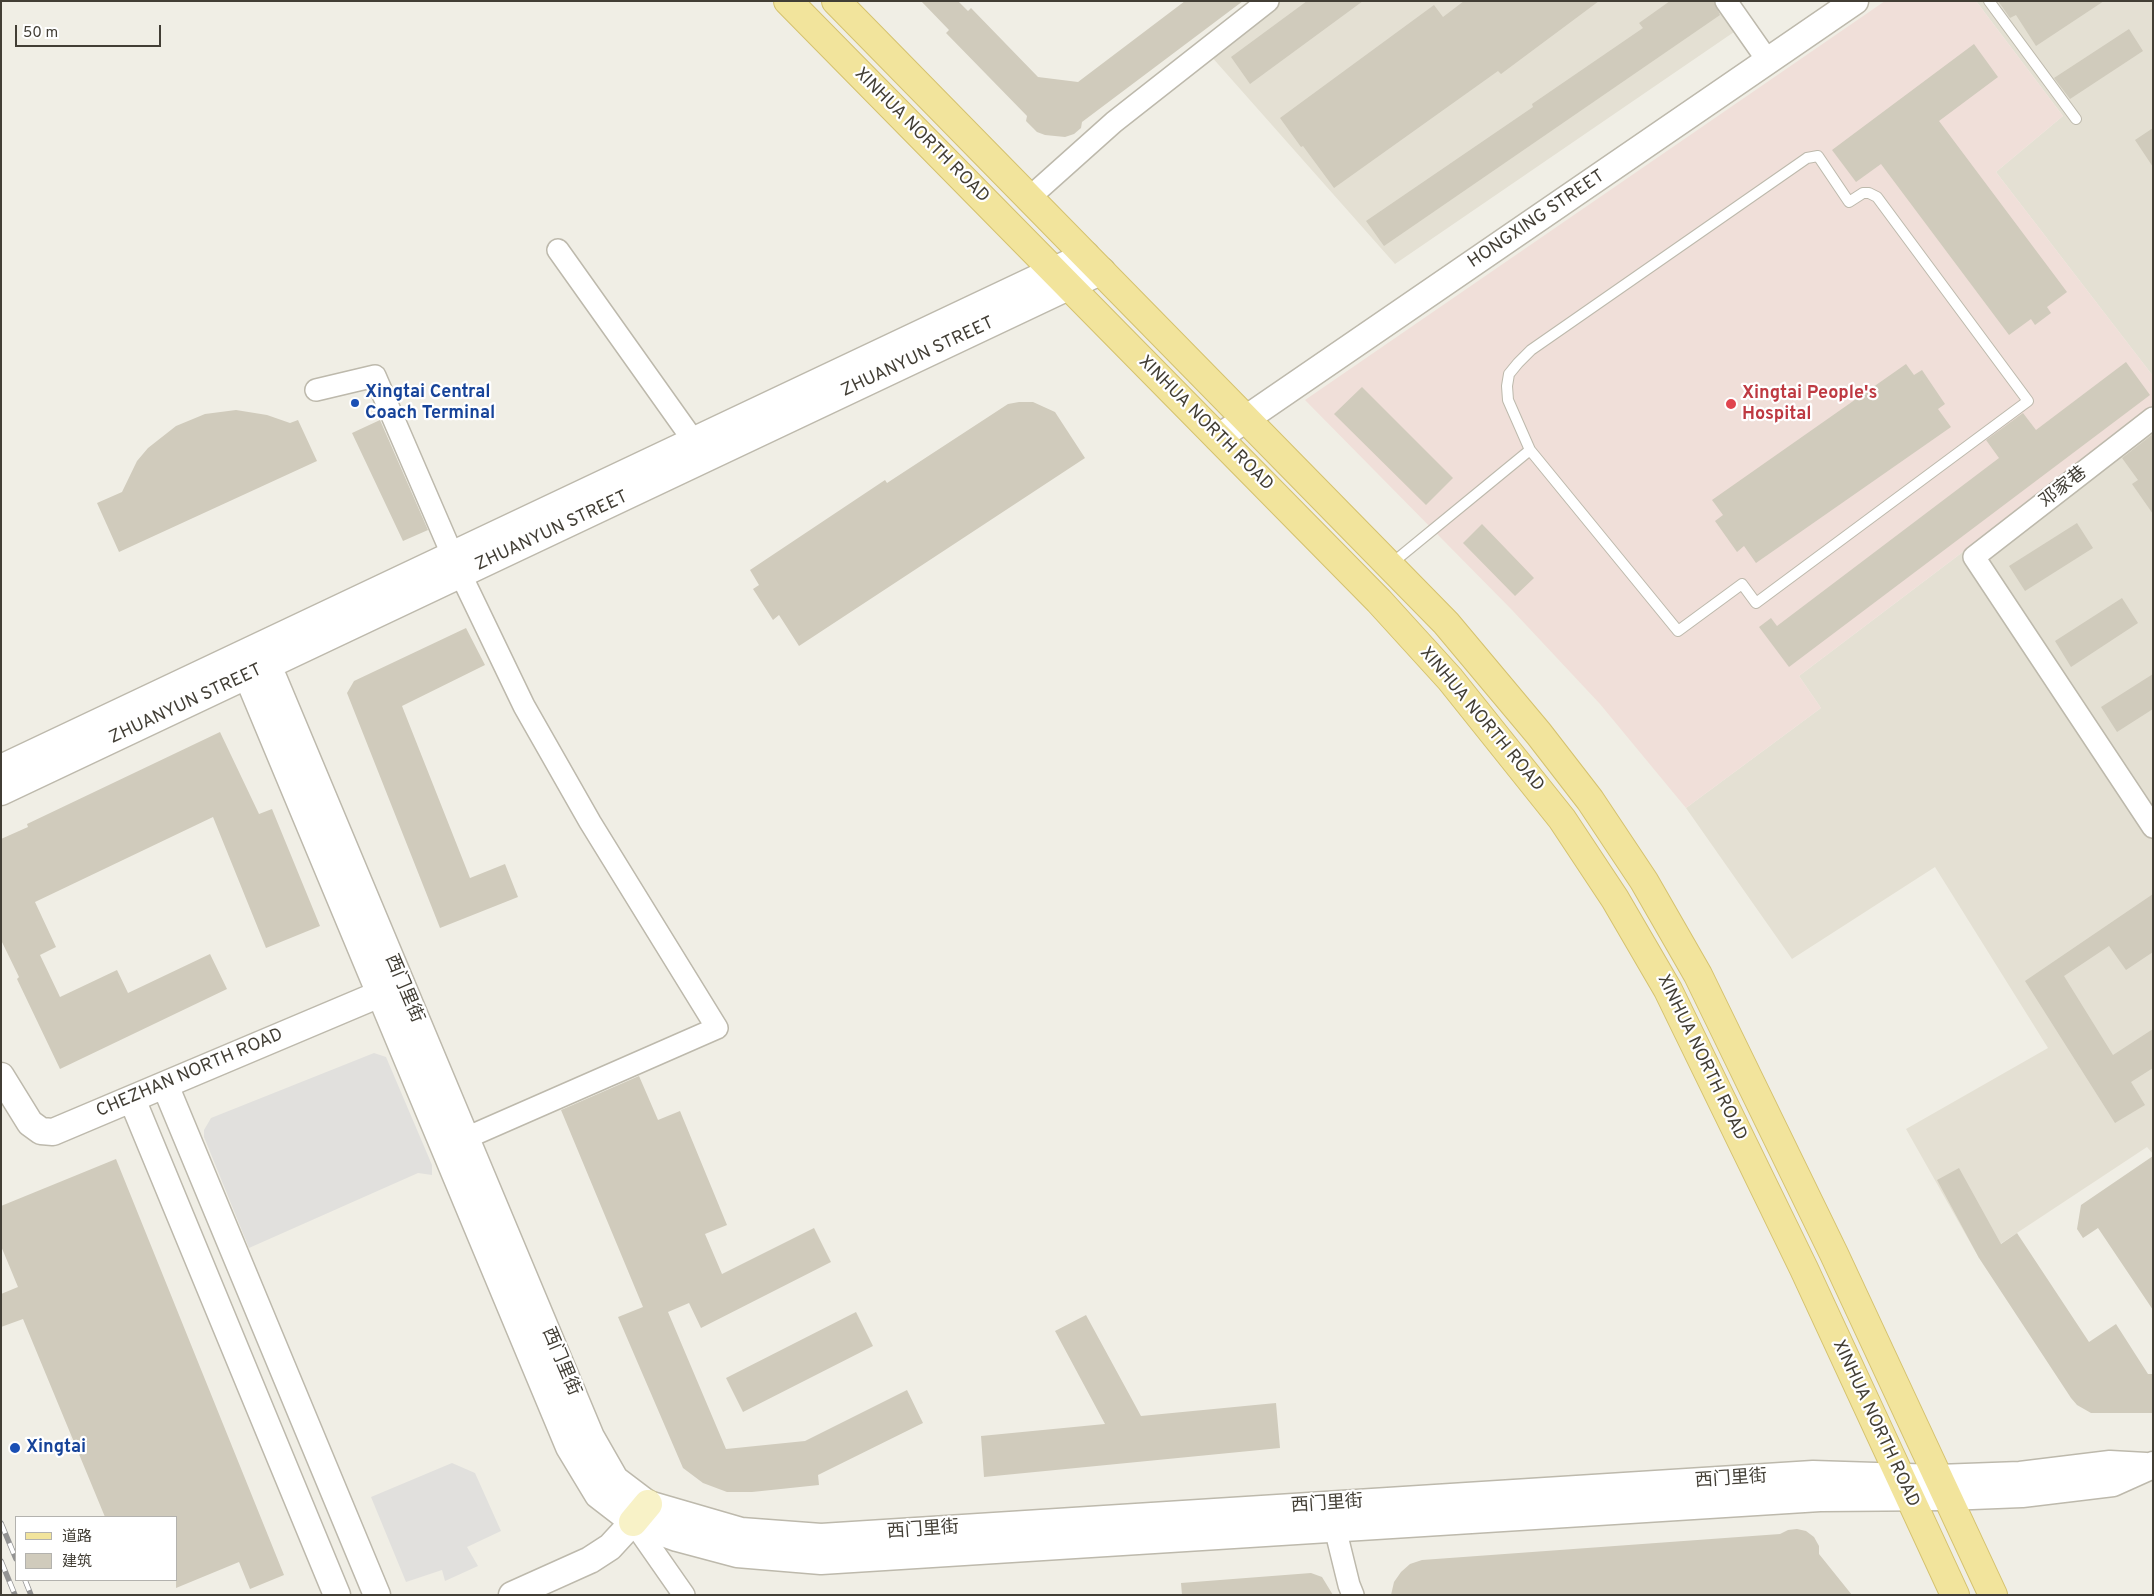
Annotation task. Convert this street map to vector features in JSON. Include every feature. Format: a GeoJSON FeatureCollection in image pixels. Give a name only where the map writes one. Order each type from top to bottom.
{"type":"FeatureCollection","features":[{"type":"Feature","properties":{"kind":"main road","name":"XINHUA NORTH ROAD"},"geometry":{"type":"LineString","coordinates":[[788,1],[1379,601],[1450,679],[1540,789],[1600,875],[1668,990],[1804,1268],[1955,1595]]}},
{"type":"Feature","properties":{"kind":"main road","name":"XINHUA NORTH ROAD"},"geometry":{"type":"LineString","coordinates":[[836,1],[1390,565],[1476,657],[1567,768],[1629,857],[1698,974],[1834,1254],[1993,1595]]}},
{"type":"Feature","properties":{"kind":"street"},"geometry":{"type":"LineString","coordinates":[[1030,198],[1114,122],[1268,1]]}},
{"type":"Feature","properties":{"kind":"street"},"geometry":{"type":"LineString","coordinates":[[1726,1],[1768,61]]}},
{"type":"Feature","properties":{"kind":"street","name":"HONGXING STREET"},"geometry":{"type":"LineString","coordinates":[[1218,438],[1855,1]]}},
{"type":"Feature","properties":{"kind":"street"},"geometry":{"type":"LineString","coordinates":[[558,250],[700,449]]}},
{"type":"Feature","properties":{"kind":"street","name":"ZHUANYUN STREET"},"geometry":{"type":"LineString","coordinates":[[1,792],[253,661],[1094,263]]}},
{"type":"Feature","properties":{"kind":"street"},"geometry":{"type":"LineString","coordinates":[[316,390],[375,376],[456,564],[524,706],[565,780],[717,1028],[466,1138]]}},
{"type":"Feature","properties":{"kind":"street","name":"邓家巷"},"geometry":{"type":"LineString","coordinates":[[2151,822],[1974,557],[2153,418]]}},
{"type":"Feature","properties":{"kind":"street","name":"ZHUANYUN STREET"},"geometry":{"type":"LineString","coordinates":[[1,768],[253,661]]}},
{"type":"Feature","properties":{"kind":"street"},"geometry":{"type":"LineString","coordinates":[[253,661],[391,990],[569,1447],[598,1495],[641,1513],[677,1538],[737,1554],[821,1561],[1810,1499],[1905,1487]]}},
{"type":"Feature","properties":{"kind":"street","name":"西门里街"},"geometry":{"type":"LineString","coordinates":[[391,990],[466,1138],[591,1436],[615,1479],[641,1513],[741,1531],[821,1537],[1813,1474],[1905,1487],[2022,1494],[2113,1484],[2150,1466]]}},
{"type":"Feature","properties":{"kind":"street","name":"CHEZHAN NORTH ROAD"},"geometry":{"type":"LineString","coordinates":[[1,1076],[30,1123],[41,1131],[53,1132],[391,990]]}},
{"type":"Feature","properties":{"kind":"street"},"geometry":{"type":"LineString","coordinates":[[164,1085],[377,1595]]}},
{"type":"Feature","properties":{"kind":"street"},"geometry":{"type":"LineString","coordinates":[[132,1099],[337,1595]]}},
{"type":"Feature","properties":{"kind":"street"},"geometry":{"type":"LineString","coordinates":[[512,1595],[590,1560],[610,1547],[624,1534],[641,1513]]}},
{"type":"Feature","properties":{"kind":"street"},"geometry":{"type":"LineString","coordinates":[[641,1513],[684,1595]]}},
{"type":"Feature","properties":{"kind":"street"},"geometry":{"type":"LineString","coordinates":[[1336,1528],[1353,1595]]}},
{"type":"Feature","properties":{"kind":"lane"},"geometry":{"type":"LineString","coordinates":[[1989,1],[2076,119]]}},
{"type":"Feature","properties":{"kind":"lane"},"geometry":{"type":"LineString","coordinates":[[1818,156],[1849,202],[1863,192],[1877,197],[2028,401],[1756,603],[1742,584],[1678,631],[1530,450],[1508,400],[1507,386],[1509,374],[1518,363],[1531,350],[1808,158],[1818,156]]}},
{"type":"Feature","properties":{"kind":"lane"},"geometry":{"type":"LineString","coordinates":[[1390,565],[1530,450]]}},
{"type":"Feature","properties":{"kind":"shaded area"},"geometry":{"type":"Polygon","coordinates":[[[1280,1],[1714,1],[1734,32],[1395,264],[1210,55],[1280,1]]]}},
{"type":"Feature","properties":{"kind":"shaded area","name":"Xingtai People's Hospital"},"geometry":{"type":"Polygon","coordinates":[[[1885,1],[1976,1],[2063,116],[1996,172],[2153,376],[2153,408],[1799,676],[1821,708],[1686,808],[1600,704],[1512,610],[1305,400],[1885,1]]]}},
{"type":"Feature","properties":{"kind":"shaded area"},"geometry":{"type":"Polygon","coordinates":[[[1976,1],[2153,1],[2153,376],[1996,172],[2063,116],[1976,1]]]}},
{"type":"Feature","properties":{"kind":"shaded area"},"geometry":{"type":"Polygon","coordinates":[[[2153,408],[2153,1154],[2147,1147],[1979,1258],[1906,1129],[2048,1048],[1935,867],[1792,959],[1686,808],[1821,708],[1799,676],[2153,408]]]}},
{"type":"Feature","properties":{"kind":"shaded area"},"geometry":{"type":"Polygon","coordinates":[[[374,1053],[386,1057],[432,1165],[432,1175],[418,1173],[249,1248],[204,1137],[204,1130],[211,1118],[374,1053]]]}},
{"type":"Feature","properties":{"kind":"shaded area"},"geometry":{"type":"Polygon","coordinates":[[[452,1463],[475,1473],[501,1531],[467,1547],[478,1566],[445,1581],[442,1570],[406,1582],[371,1497],[452,1463]]]}},
{"type":"Feature","properties":{"kind":"building"},"geometry":{"type":"Polygon","coordinates":[[[921,1],[958,1],[968,11],[971,8],[1038,77],[1078,82],[1185,1],[1243,1],[1082,122],[1081,128],[1074,134],[1065,137],[1045,135],[1037,132],[1026,121],[1027,116],[946,33],[949,30],[921,1]]]}},
{"type":"Feature","properties":{"kind":"building"},"geometry":{"type":"Polygon","coordinates":[[[1307,1],[1363,1],[1250,84],[1231,57],[1307,1]]]}},
{"type":"Feature","properties":{"kind":"building"},"geometry":{"type":"Polygon","coordinates":[[[1464,1],[1599,1],[1501,74],[1498,71],[1334,188],[1280,118],[1434,5],[1443,17],[1464,1]]]}},
{"type":"Feature","properties":{"kind":"building"},"geometry":{"type":"Polygon","coordinates":[[[1670,1],[1714,1],[1720,15],[1384,246],[1366,221],[1533,107],[1532,104],[1643,28],[1639,23],[1670,1]]]}},
{"type":"Feature","properties":{"kind":"building"},"geometry":{"type":"Polygon","coordinates":[[[1998,1],[2104,1],[2036,46],[2016,15],[2010,18],[1998,1]]]}},
{"type":"Feature","properties":{"kind":"building"},"geometry":{"type":"Polygon","coordinates":[[[2129,29],[2143,51],[2070,99],[2054,78],[2129,29]]]}},
{"type":"Feature","properties":{"kind":"building"},"geometry":{"type":"Polygon","coordinates":[[[1974,44],[1998,77],[1939,121],[2067,292],[2047,307],[2051,313],[2035,325],[2031,319],[2009,335],[1881,164],[1856,182],[1832,150],[1974,44]]]}},
{"type":"Feature","properties":{"kind":"building"},"geometry":{"type":"Polygon","coordinates":[[[2153,128],[2153,167],[2135,140],[2153,128]]]}},
{"type":"Feature","properties":{"kind":"building"},"geometry":{"type":"Polygon","coordinates":[[[2126,362],[2150,395],[1789,667],[1759,627],[1771,618],[1777,626],[1999,458],[1986,440],[2023,413],[2036,430],[2126,362]]]}},
{"type":"Feature","properties":{"kind":"building"},"geometry":{"type":"Polygon","coordinates":[[[1906,364],[1914,375],[1922,370],[1945,404],[1938,409],[1951,427],[1756,563],[1744,546],[1737,552],[1715,521],[1723,515],[1712,500],[1906,364]]]}},
{"type":"Feature","properties":{"kind":"building"},"geometry":{"type":"Polygon","coordinates":[[[1362,387],[1453,478],[1426,505],[1334,414],[1362,387]]]}},
{"type":"Feature","properties":{"kind":"building"},"geometry":{"type":"Polygon","coordinates":[[[1033,402],[1055,412],[1085,458],[799,646],[779,615],[773,620],[753,589],[759,585],[750,570],[885,480],[887,483],[1008,404],[1033,402]]]}},
{"type":"Feature","properties":{"kind":"building"},"geometry":{"type":"Polygon","coordinates":[[[236,410],[267,415],[290,423],[298,420],[317,461],[119,552],[97,503],[122,492],[137,461],[148,448],[176,426],[205,414],[236,410]]]}},
{"type":"Feature","properties":{"kind":"building"},"geometry":{"type":"Polygon","coordinates":[[[380,420],[428,530],[403,541],[352,433],[380,420]]]}},
{"type":"Feature","properties":{"kind":"building"},"geometry":{"type":"Polygon","coordinates":[[[2153,434],[2153,514],[2132,484],[2138,480],[2122,458],[2153,434]]]}},
{"type":"Feature","properties":{"kind":"building"},"geometry":{"type":"Polygon","coordinates":[[[2077,523],[2093,548],[2025,591],[2009,566],[2077,523]]]}},
{"type":"Feature","properties":{"kind":"building"},"geometry":{"type":"Polygon","coordinates":[[[1482,524],[1534,578],[1515,596],[1463,543],[1482,524]]]}},
{"type":"Feature","properties":{"kind":"building"},"geometry":{"type":"Polygon","coordinates":[[[2122,598],[2138,623],[2071,667],[2055,641],[2122,598]]]}},
{"type":"Feature","properties":{"kind":"building"},"geometry":{"type":"Polygon","coordinates":[[[466,628],[485,665],[402,706],[470,878],[505,864],[518,897],[440,928],[347,693],[354,681],[466,628]]]}},
{"type":"Feature","properties":{"kind":"building"},"geometry":{"type":"Polygon","coordinates":[[[2153,674],[2153,709],[2117,732],[2101,707],[2153,674]]]}},
{"type":"Feature","properties":{"kind":"building"},"geometry":{"type":"Polygon","coordinates":[[[220,732],[259,814],[272,809],[320,926],[266,948],[213,817],[35,902],[56,947],[40,955],[60,997],[117,970],[128,993],[210,954],[227,989],[60,1069],[17,979],[19,977],[1,940],[1,839],[28,827],[27,824],[220,732]]]}},
{"type":"Feature","properties":{"kind":"building"},"geometry":{"type":"Polygon","coordinates":[[[2153,894],[2153,952],[2126,970],[2109,946],[2064,976],[2113,1055],[2153,1029],[2153,1068],[2131,1082],[2145,1105],[2115,1123],[2025,981],[2153,894]]]}},
{"type":"Feature","properties":{"kind":"building"},"geometry":{"type":"Polygon","coordinates":[[[639,1076],[658,1120],[680,1111],[727,1225],[705,1234],[722,1274],[814,1228],[831,1262],[701,1328],[689,1303],[668,1312],[726,1449],[805,1441],[907,1390],[923,1423],[818,1475],[819,1485],[752,1492],[727,1492],[703,1483],[683,1468],[618,1317],[643,1307],[561,1110],[639,1076]]]}},
{"type":"Feature","properties":{"kind":"building"},"geometry":{"type":"Polygon","coordinates":[[[2153,1156],[2153,1310],[2098,1228],[2083,1238],[2077,1229],[2081,1205],[2153,1156]]]}},
{"type":"Feature","properties":{"kind":"building","name":"Xingtai"},"geometry":{"type":"Polygon","coordinates":[[[116,1159],[284,1575],[250,1589],[239,1562],[176,1588],[176,1581],[178,1581],[178,1516],[105,1516],[23,1319],[1,1327],[1,1294],[18,1287],[1,1246],[1,1206],[116,1159]]]}},
{"type":"Feature","properties":{"kind":"building"},"geometry":{"type":"Polygon","coordinates":[[[1959,1168],[2001,1244],[2017,1233],[2089,1342],[2116,1324],[2148,1374],[2153,1374],[2153,1413],[2091,1413],[2077,1405],[2071,1398],[1979,1258],[1937,1180],[1959,1168]]]}},
{"type":"Feature","properties":{"kind":"building"},"geometry":{"type":"Polygon","coordinates":[[[856,1312],[873,1346],[743,1412],[726,1378],[856,1312]]]}},
{"type":"Feature","properties":{"kind":"building"},"geometry":{"type":"Polygon","coordinates":[[[1086,1315],[1141,1416],[1276,1403],[1280,1448],[984,1477],[981,1436],[1105,1424],[1055,1331],[1086,1315]]]}},
{"type":"Feature","properties":{"kind":"building"},"geometry":{"type":"Polygon","coordinates":[[[1788,1530],[1806,1531],[1814,1537],[1819,1546],[1819,1554],[1852,1595],[1391,1595],[1394,1582],[1401,1572],[1410,1564],[1422,1560],[1780,1534],[1788,1530]]]}},
{"type":"Feature","properties":{"kind":"building"},"geometry":{"type":"Polygon","coordinates":[[[1311,1573],[1322,1577],[1333,1595],[1182,1595],[1181,1583],[1311,1573]]]}},
{"type":"Feature","properties":{"kind":"railway"},"geometry":{"type":"LineString","coordinates":[[1,1523],[15,1557]]}},
{"type":"Feature","properties":{"kind":"railway"},"geometry":{"type":"LineString","coordinates":[[1,1561],[15,1595]]}},
{"type":"Feature","properties":{"kind":"railway"},"geometry":{"type":"LineString","coordinates":[[25,1581],[31,1595]]}},
{"type":"Feature","properties":{"kind":"place","name":"Xingtai Central Coach Terminal"},"geometry":{"type":"Point","coordinates":[355,403]}},
{"type":"Feature","properties":{"kind":"place","name":"Xingtai People's Hospital"},"geometry":{"type":"Point","coordinates":[1731,404]}},
{"type":"Feature","properties":{"kind":"place","name":"Xingtai"},"geometry":{"type":"Point","coordinates":[15,1448]}}]}
